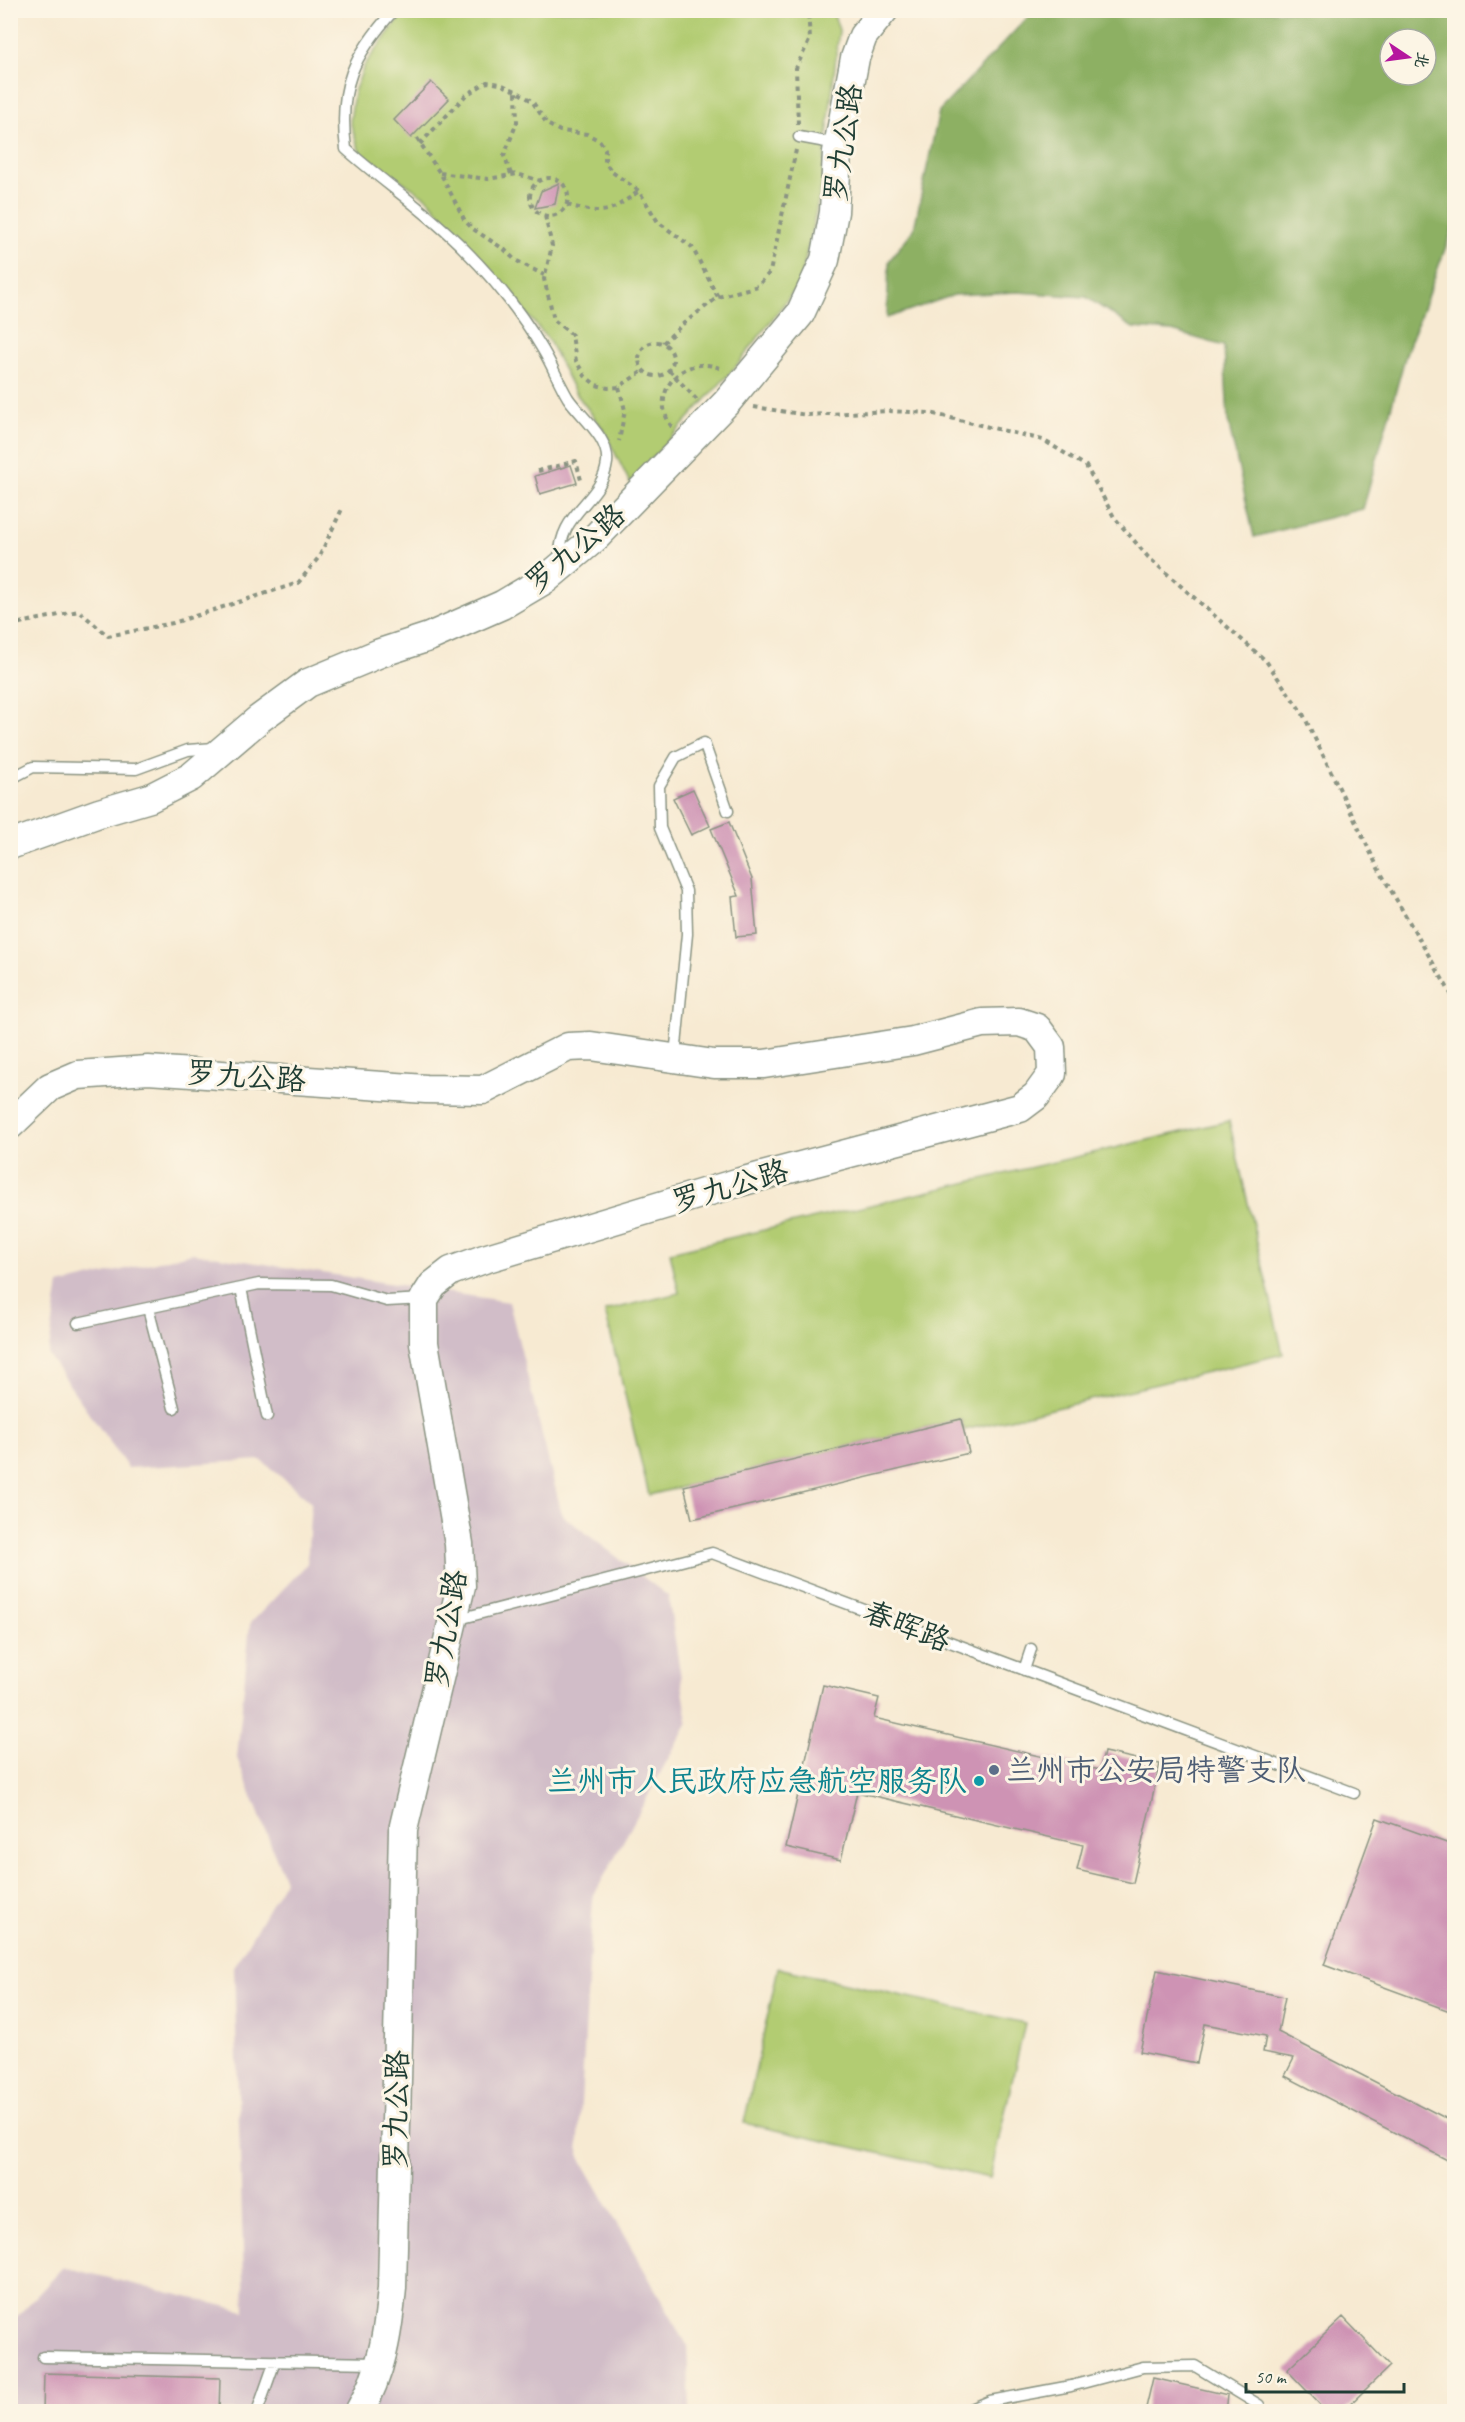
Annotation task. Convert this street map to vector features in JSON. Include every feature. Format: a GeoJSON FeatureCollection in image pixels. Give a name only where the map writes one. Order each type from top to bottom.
{"type":"FeatureCollection","features":[{"type":"Feature","properties":{"kind":"street","name":"罗九公路"},"geometry":{"type":"LineString","coordinates":[[10,845],[99,813],[150,798],[191,777],[259,719],[308,683],[380,653],[429,638],[502,604],[546,579],[596,537],[800,314],[825,260],[834,212],[839,145],[855,58],[864,36],[884,10]]}},
{"type":"Feature","properties":{"kind":"street","name":"罗九公路"},"geometry":{"type":"LineString","coordinates":[[10,1125],[50,1087],[78,1075],[148,1070],[426,1089],[483,1090],[568,1047],[591,1046],[714,1064],[764,1065],[913,1041],[982,1023],[1019,1022],[1037,1028],[1051,1047],[1052,1074],[1036,1096],[1020,1108],[740,1182],[484,1259],[452,1271],[433,1285],[424,1299],[424,1343],[459,1544],[460,1586],[403,1830],[392,2288],[388,2331],[381,2363],[370,2393],[359,2412]]}},
{"type":"Feature","properties":{"kind":"lane"},"geometry":{"type":"LineString","coordinates":[[394,10],[370,37],[353,65],[345,89],[342,118],[346,149],[465,249],[516,311],[542,348],[569,398],[603,443],[607,463],[598,486],[564,530],[559,549],[561,567]]}},
{"type":"Feature","properties":{"kind":"lane"},"geometry":{"type":"LineString","coordinates":[[799,137],[839,145]]}},
{"type":"Feature","properties":{"kind":"lane"},"geometry":{"type":"LineString","coordinates":[[674,1059],[687,934],[686,891],[660,828],[659,786],[676,757],[704,743],[728,811]]}},
{"type":"Feature","properties":{"kind":"lane"},"geometry":{"type":"LineString","coordinates":[[10,778],[33,767],[136,769],[188,750],[228,747]]}},
{"type":"Feature","properties":{"kind":"lane"},"geometry":{"type":"LineString","coordinates":[[78,1323],[259,1284],[331,1286],[387,1301],[424,1299]]}},
{"type":"Feature","properties":{"kind":"lane"},"geometry":{"type":"LineString","coordinates":[[241,1288],[267,1416]]}},
{"type":"Feature","properties":{"kind":"lane"},"geometry":{"type":"LineString","coordinates":[[148,1308],[174,1408]]}},
{"type":"Feature","properties":{"kind":"lane","name":"春晖路"},"geometry":{"type":"LineString","coordinates":[[452,1620],[712,1553],[1354,1793]]}},
{"type":"Feature","properties":{"kind":"lane"},"geometry":{"type":"LineString","coordinates":[[1024,1670],[1031,1649]]}},
{"type":"Feature","properties":{"kind":"lane"},"geometry":{"type":"LineString","coordinates":[[43,2357],[381,2363]]}},
{"type":"Feature","properties":{"kind":"lane"},"geometry":{"type":"LineString","coordinates":[[257,2412],[275,2361]]}},
{"type":"Feature","properties":{"kind":"lane"},"geometry":{"type":"LineString","coordinates":[[964,2412],[990,2401],[1071,2386],[1143,2367],[1195,2366],[1259,2405]]}},
{"type":"Feature","properties":{"kind":"path"},"geometry":{"type":"LineString","coordinates":[[663,344],[684,323],[718,297],[758,286],[770,272],[799,137],[796,68],[810,39],[808,10]]}},
{"type":"Feature","properties":{"kind":"path"},"geometry":{"type":"LineString","coordinates":[[420,144],[466,95],[487,82],[500,84],[516,91],[532,101],[547,124],[560,131],[587,134],[600,141],[605,149],[605,162],[612,172],[639,191],[658,222],[692,247],[718,297]]}},
{"type":"Feature","properties":{"kind":"path"},"geometry":{"type":"LineString","coordinates":[[511,174],[504,156],[517,122],[516,91]]}},
{"type":"Feature","properties":{"kind":"path"},"geometry":{"type":"LineString","coordinates":[[417,138],[440,173],[465,221],[515,260],[544,275]]}},
{"type":"Feature","properties":{"kind":"path"},"geometry":{"type":"LineString","coordinates":[[440,173],[488,179],[511,174],[539,180],[551,177],[562,182],[568,193],[567,205],[558,214],[545,216],[539,214],[531,203],[531,190],[539,180]]}},
{"type":"Feature","properties":{"kind":"path"},"geometry":{"type":"LineString","coordinates":[[567,205],[601,212],[612,210],[639,191]]}},
{"type":"Feature","properties":{"kind":"path"},"geometry":{"type":"LineString","coordinates":[[545,216],[552,246],[544,275],[554,320],[572,335],[576,362],[585,376],[596,385],[608,388],[618,387],[643,371]]}},
{"type":"Feature","properties":{"kind":"path"},"geometry":{"type":"LineString","coordinates":[[651,342],[663,344],[673,356],[669,370],[658,376],[643,371],[638,361],[641,349],[651,342]]}},
{"type":"Feature","properties":{"kind":"path"},"geometry":{"type":"LineString","coordinates":[[674,430],[664,417],[664,401],[671,381],[675,377],[683,370],[697,364],[712,364],[732,374]]}},
{"type":"Feature","properties":{"kind":"path"},"geometry":{"type":"LineString","coordinates":[[669,370],[675,377],[715,405],[807,415],[889,411],[930,413],[1043,440],[1086,466],[1114,517],[1148,557],[1266,660],[1303,714],[1378,868],[1455,999]]}},
{"type":"Feature","properties":{"kind":"path"},"geometry":{"type":"LineString","coordinates":[[607,463],[617,450],[622,434],[625,410],[618,387]]}},
{"type":"Feature","properties":{"kind":"path"},"geometry":{"type":"LineString","coordinates":[[538,471],[576,461],[587,499]]}},
{"type":"Feature","properties":{"kind":"path"},"geometry":{"type":"LineString","coordinates":[[10,625],[79,611],[108,636],[173,623],[298,583],[319,557],[343,507]]}},
{"type":"Feature","properties":{"kind":"shaded area"},"geometry":{"type":"Polygon","coordinates":[[[193,1253],[509,1302],[562,1515],[668,1596],[688,1722],[593,1897],[578,2154],[687,2345],[690,2411],[15,2411],[11,2403],[10,2324],[64,2267],[245,2311],[234,1967],[285,1880],[237,1758],[250,1624],[307,1564],[311,1502],[261,1460],[128,1468],[48,1355],[59,1285],[193,1253]]]}},
{"type":"Feature","properties":{"kind":"green space"},"geometry":{"type":"Polygon","coordinates":[[[832,10],[839,30],[821,188],[800,283],[738,364],[630,483],[603,429],[575,392],[548,339],[428,199],[360,152],[350,122],[354,92],[365,64],[405,11],[832,10]]]}},
{"type":"Feature","properties":{"kind":"green space"},"geometry":{"type":"Polygon","coordinates":[[[1040,11],[1454,11],[1454,225],[1406,354],[1363,509],[1254,537],[1228,421],[1224,346],[1172,331],[1133,328],[1086,297],[1018,292],[954,295],[887,318],[889,261],[914,229],[939,111],[1027,18],[1040,11]]]}},
{"type":"Feature","properties":{"kind":"green space"},"geometry":{"type":"Polygon","coordinates":[[[1229,1121],[1283,1354],[964,1430],[961,1419],[649,1495],[605,1311],[679,1293],[670,1252],[1229,1121]]]}},
{"type":"Feature","properties":{"kind":"green space"},"geometry":{"type":"Polygon","coordinates":[[[778,1968],[1025,2023],[990,2178],[744,2123],[778,1968]]]}},
{"type":"Feature","properties":{"kind":"building"},"geometry":{"type":"Polygon","coordinates":[[[431,82],[449,99],[411,138],[394,120],[431,82]]]}},
{"type":"Feature","properties":{"kind":"building"},"geometry":{"type":"Polygon","coordinates":[[[559,183],[555,204],[535,208],[541,191],[559,183]]]}},
{"type":"Feature","properties":{"kind":"building"},"geometry":{"type":"Polygon","coordinates":[[[571,465],[577,483],[540,494],[535,476],[571,465]]]}},
{"type":"Feature","properties":{"kind":"building"},"geometry":{"type":"Polygon","coordinates":[[[693,789],[710,826],[691,835],[673,798],[693,789]]]}},
{"type":"Feature","properties":{"kind":"building"},"geometry":{"type":"Polygon","coordinates":[[[729,822],[752,879],[757,935],[736,937],[732,897],[739,896],[711,829],[729,822]]]}},
{"type":"Feature","properties":{"kind":"building"},"geometry":{"type":"Polygon","coordinates":[[[961,1419],[969,1453],[692,1519],[684,1486],[961,1419]]]}},
{"type":"Feature","properties":{"kind":"building"},"geometry":{"type":"Polygon","coordinates":[[[823,1685],[879,1698],[874,1718],[1100,1770],[1104,1752],[1160,1764],[1133,1883],[1077,1870],[1083,1845],[857,1792],[841,1860],[786,1847],[823,1685]]]}},
{"type":"Feature","properties":{"kind":"building"},"geometry":{"type":"Polygon","coordinates":[[[1377,1818],[1455,1846],[1455,2013],[1324,1965],[1377,1818]]]}},
{"type":"Feature","properties":{"kind":"building"},"geometry":{"type":"Polygon","coordinates":[[[1157,1970],[1285,1997],[1278,2032],[1455,2123],[1455,2164],[1285,2076],[1294,2058],[1263,2052],[1266,2036],[1205,2024],[1197,2063],[1140,2052],[1157,1970]]]}},
{"type":"Feature","properties":{"kind":"building"},"geometry":{"type":"Polygon","coordinates":[[[1343,2317],[1390,2366],[1342,2412],[1327,2412],[1287,2370],[1343,2317]]]}},
{"type":"Feature","properties":{"kind":"building"},"geometry":{"type":"Polygon","coordinates":[[[44,2373],[220,2378],[219,2412],[43,2412],[44,2373]]]}},
{"type":"Feature","properties":{"kind":"building"},"geometry":{"type":"Polygon","coordinates":[[[1153,2378],[1228,2395],[1226,2412],[1145,2412],[1153,2378]]]}},
{"type":"Feature","properties":{"kind":"place","name":"兰州市公安局特警支队"},"geometry":{"type":"Point","coordinates":[994,1770]}},
{"type":"Feature","properties":{"kind":"place","name":"兰州市人民政府应急航空服务队"},"geometry":{"type":"Point","coordinates":[979,1781]}}]}
